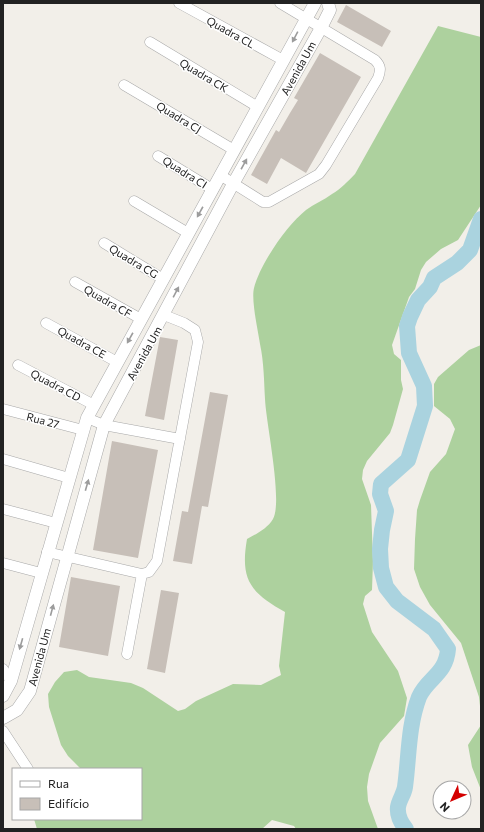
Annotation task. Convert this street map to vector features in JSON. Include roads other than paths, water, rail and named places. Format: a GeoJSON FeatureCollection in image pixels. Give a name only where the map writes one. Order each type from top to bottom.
{"type":"FeatureCollection","features":[{"type":"Feature","properties":{"kind":"street","name":"Quadra CL"},"geometry":{"type":"LineString","coordinates":[[179,3],[283,60]]}},
{"type":"Feature","properties":{"kind":"street"},"geometry":{"type":"LineString","coordinates":[[220,176],[257,199],[269,202],[319,174],[326,165],[378,78],[381,70],[379,64],[375,60],[280,3]]}},
{"type":"Feature","properties":{"kind":"street","name":"Avenida Um"},"geometry":{"type":"LineString","coordinates":[[3,696],[11,681],[47,552],[87,418],[315,3]]}},
{"type":"Feature","properties":{"kind":"street","name":"Avenida Um"},"geometry":{"type":"LineString","coordinates":[[3,718],[17,710],[30,691],[66,557],[104,425],[233,184],[321,28],[330,10],[328,3]]}},
{"type":"Feature","properties":{"kind":"street","name":"Quadra CK"},"geometry":{"type":"LineString","coordinates":[[150,42],[258,107]]}},
{"type":"Feature","properties":{"kind":"street","name":"Quadra CJ"},"geometry":{"type":"LineString","coordinates":[[124,85],[234,150]]}},
{"type":"Feature","properties":{"kind":"street","name":"Quadra CI"},"geometry":{"type":"LineString","coordinates":[[158,156],[212,189]]}},
{"type":"Feature","properties":{"kind":"street"},"geometry":{"type":"LineString","coordinates":[[134,201],[188,233]]}},
{"type":"Feature","properties":{"kind":"street","name":"Quadra CG"},"geometry":{"type":"LineString","coordinates":[[104,243],[163,278]]}},
{"type":"Feature","properties":{"kind":"street","name":"Quadra CF"},"geometry":{"type":"LineString","coordinates":[[75,282],[141,319]]}},
{"type":"Feature","properties":{"kind":"street"},"geometry":{"type":"LineString","coordinates":[[47,552],[142,574],[149,572],[157,561],[198,342],[195,330],[184,323],[164,315]]}},
{"type":"Feature","properties":{"kind":"street","name":"Quadra CE"},"geometry":{"type":"LineString","coordinates":[[46,323],[117,362]]}},
{"type":"Feature","properties":{"kind":"street","name":"Quadra CD"},"geometry":{"type":"LineString","coordinates":[[18,365],[94,405]]}},
{"type":"Feature","properties":{"kind":"street","name":"Rua 27"},"geometry":{"type":"LineString","coordinates":[[3,409],[83,430]]}},
{"type":"Feature","properties":{"kind":"street"},"geometry":{"type":"LineString","coordinates":[[87,418],[104,425],[180,439]]}},
{"type":"Feature","properties":{"kind":"street"},"geometry":{"type":"LineString","coordinates":[[3,460],[69,478]]}},
{"type":"Feature","properties":{"kind":"street"},"geometry":{"type":"LineString","coordinates":[[3,509],[56,523]]}},
{"type":"Feature","properties":{"kind":"street"},"geometry":{"type":"LineString","coordinates":[[3,563],[41,573]]}},
{"type":"Feature","properties":{"kind":"street"},"geometry":{"type":"LineString","coordinates":[[127,654],[142,574]]}},
{"type":"Feature","properties":{"kind":"street"},"geometry":{"type":"LineString","coordinates":[[3,669],[11,681]]}},
{"type":"Feature","properties":{"kind":"street"},"geometry":{"type":"LineString","coordinates":[[3,731],[27,768]]}},
{"type":"Feature","properties":{"kind":"waterway"},"geometry":{"type":"LineString","coordinates":[[406,829],[400,819],[398,807],[405,787],[409,742],[415,708],[422,691],[444,665],[447,658],[448,649],[434,629],[397,601],[386,587],[381,568],[380,549],[386,511],[380,494],[381,484],[408,460],[425,406],[424,386],[409,353],[407,326],[410,317],[418,300],[430,287],[434,278],[457,263],[470,250],[481,219]]}}]}
